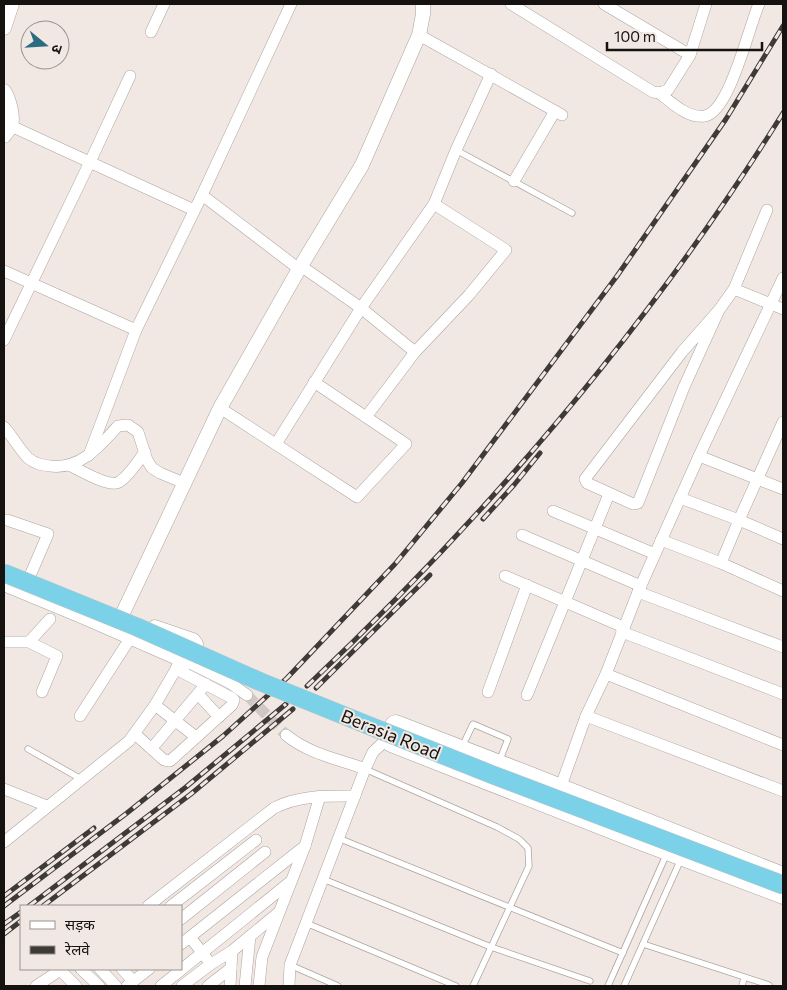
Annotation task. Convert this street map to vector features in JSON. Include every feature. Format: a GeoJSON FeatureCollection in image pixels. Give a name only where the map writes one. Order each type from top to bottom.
{"type":"FeatureCollection","features":[{"type":"Feature","properties":{"kind":"main road","name":"Berasia Road"},"geometry":{"type":"LineString","coordinates":[[4,573],[357,720],[502,778],[783,885]]}},
{"type":"Feature","properties":{"kind":"street"},"geometry":{"type":"LineString","coordinates":[[5,20],[12,4]]}},
{"type":"Feature","properties":{"kind":"street"},"geometry":{"type":"LineString","coordinates":[[151,32],[164,4]]}},
{"type":"Feature","properties":{"kind":"street"},"geometry":{"type":"LineString","coordinates":[[89,455],[136,330],[202,195],[291,4]]}},
{"type":"Feature","properties":{"kind":"street"},"geometry":{"type":"LineString","coordinates":[[122,614],[220,408],[300,268],[362,165],[419,35],[423,4]]}},
{"type":"Feature","properties":{"kind":"street"},"geometry":{"type":"LineString","coordinates":[[511,4],[653,92],[668,90],[690,55],[706,4]]}},
{"type":"Feature","properties":{"kind":"street"},"geometry":{"type":"LineString","coordinates":[[604,4],[690,55]]}},
{"type":"Feature","properties":{"kind":"street"},"geometry":{"type":"LineString","coordinates":[[658,92],[685,112],[697,116],[706,116],[715,110],[723,100],[733,80],[759,4]]}},
{"type":"Feature","properties":{"kind":"street"},"geometry":{"type":"LineString","coordinates":[[419,35],[558,113],[514,182]]}},
{"type":"Feature","properties":{"kind":"street"},"geometry":{"type":"LineString","coordinates":[[276,444],[361,308],[434,204],[456,150],[491,74]]}},
{"type":"Feature","properties":{"kind":"street"},"geometry":{"type":"LineString","coordinates":[[4,340],[130,76]]}},
{"type":"Feature","properties":{"kind":"street"},"geometry":{"type":"LineString","coordinates":[[4,91],[8,97],[11,113],[7,131],[90,162],[194,210]]}},
{"type":"Feature","properties":{"kind":"street"},"geometry":{"type":"LineString","coordinates":[[202,195],[300,268],[361,308],[415,352]]}},
{"type":"Feature","properties":{"kind":"street"},"geometry":{"type":"LineString","coordinates":[[366,417],[415,352],[469,295],[506,250],[434,204]]}},
{"type":"Feature","properties":{"kind":"street"},"geometry":{"type":"LineString","coordinates":[[719,310],[674,410],[638,503],[633,504],[587,483],[585,479],[682,352],[719,310],[734,289],[767,210]]}},
{"type":"Feature","properties":{"kind":"street"},"geometry":{"type":"LineString","coordinates":[[4,271],[136,330]]}},
{"type":"Feature","properties":{"kind":"street"},"geometry":{"type":"LineString","coordinates":[[561,786],[586,716],[606,674],[661,540],[783,278]]}},
{"type":"Feature","properties":{"kind":"street"},"geometry":{"type":"LineString","coordinates":[[734,289],[783,309]]}},
{"type":"Feature","properties":{"kind":"street"},"geometry":{"type":"LineString","coordinates":[[220,408],[356,497],[406,444],[314,382]]}},
{"type":"Feature","properties":{"kind":"street"},"geometry":{"type":"LineString","coordinates":[[722,563],[783,422]]}},
{"type":"Feature","properties":{"kind":"street"},"geometry":{"type":"LineString","coordinates":[[4,427],[29,459],[38,465],[54,467],[69,465],[83,460],[96,450],[118,426],[128,425],[138,432],[146,460],[152,468],[184,483]]}},
{"type":"Feature","properties":{"kind":"street"},"geometry":{"type":"LineString","coordinates":[[69,465],[110,484],[117,483],[123,479],[145,452]]}},
{"type":"Feature","properties":{"kind":"street"},"geometry":{"type":"LineString","coordinates":[[699,456],[783,489]]}},
{"type":"Feature","properties":{"kind":"street"},"geometry":{"type":"LineString","coordinates":[[527,696],[609,494]]}},
{"type":"Feature","properties":{"kind":"street"},"geometry":{"type":"LineString","coordinates":[[680,498],[783,539]]}},
{"type":"Feature","properties":{"kind":"street"},"geometry":{"type":"LineString","coordinates":[[553,511],[655,554]]}},
{"type":"Feature","properties":{"kind":"street"},"geometry":{"type":"LineString","coordinates":[[7,520],[48,534],[29,578]]}},
{"type":"Feature","properties":{"kind":"street"},"geometry":{"type":"LineString","coordinates":[[522,535],[583,560],[640,589],[783,647]]}},
{"type":"Feature","properties":{"kind":"street"},"geometry":{"type":"LineString","coordinates":[[661,540],[722,563],[783,591]]}},
{"type":"Feature","properties":{"kind":"street"},"geometry":{"type":"LineString","coordinates":[[4,567],[192,640],[196,644],[192,658],[182,663],[135,734],[122,747],[4,842]]}},
{"type":"Feature","properties":{"kind":"street"},"geometry":{"type":"LineString","coordinates":[[505,576],[621,626],[622,632]]}},
{"type":"Feature","properties":{"kind":"street"},"geometry":{"type":"LineString","coordinates":[[4,584],[131,637],[182,663],[230,683],[247,695]]}},
{"type":"Feature","properties":{"kind":"street"},"geometry":{"type":"LineString","coordinates":[[488,692],[527,585]]}},
{"type":"Feature","properties":{"kind":"street"},"geometry":{"type":"LineString","coordinates":[[28,642],[50,619]]}},
{"type":"Feature","properties":{"kind":"street"},"geometry":{"type":"LineString","coordinates":[[622,632],[783,694]]}},
{"type":"Feature","properties":{"kind":"street"},"geometry":{"type":"LineString","coordinates":[[80,716],[131,637]]}},
{"type":"Feature","properties":{"kind":"street"},"geometry":{"type":"LineString","coordinates":[[4,642],[28,642],[57,656],[42,692]]}},
{"type":"Feature","properties":{"kind":"street"},"geometry":{"type":"LineString","coordinates":[[135,734],[164,760],[170,761],[232,705],[234,700],[206,684],[182,663]]}},
{"type":"Feature","properties":{"kind":"street"},"geometry":{"type":"LineString","coordinates":[[606,674],[783,745]]}},
{"type":"Feature","properties":{"kind":"street"},"geometry":{"type":"LineString","coordinates":[[152,748],[206,684]]}},
{"type":"Feature","properties":{"kind":"street"},"geometry":{"type":"LineString","coordinates":[[198,694],[219,717]]}},
{"type":"Feature","properties":{"kind":"street"},"geometry":{"type":"LineString","coordinates":[[155,705],[196,737]]}},
{"type":"Feature","properties":{"kind":"street"},"geometry":{"type":"LineString","coordinates":[[586,716],[783,791]]}},
{"type":"Feature","properties":{"kind":"street"},"geometry":{"type":"LineString","coordinates":[[289,986],[290,965],[354,796],[372,752],[386,740],[385,738],[393,723],[396,722],[783,874]]}},
{"type":"Feature","properties":{"kind":"street"},"geometry":{"type":"LineString","coordinates":[[286,735],[295,743],[314,752],[365,769]]}},
{"type":"Feature","properties":{"kind":"street"},"geometry":{"type":"LineString","coordinates":[[386,740],[391,745],[783,897]]}},
{"type":"Feature","properties":{"kind":"street"},"geometry":{"type":"LineString","coordinates":[[5,791],[47,806]]}},
{"type":"Feature","properties":{"kind":"street"},"geometry":{"type":"LineString","coordinates":[[149,905],[274,808],[284,803],[320,796],[354,796]]}},
{"type":"Feature","properties":{"kind":"street"},"geometry":{"type":"LineString","coordinates":[[259,986],[262,957],[305,846],[320,796]]}},
{"type":"Feature","properties":{"kind":"street"},"geometry":{"type":"LineString","coordinates":[[248,828],[278,868]]}},
{"type":"Feature","properties":{"kind":"street"},"geometry":{"type":"LineString","coordinates":[[172,905],[256,840]]}},
{"type":"Feature","properties":{"kind":"street"},"geometry":{"type":"LineString","coordinates":[[211,964],[203,953],[186,940],[305,846]]}},
{"type":"Feature","properties":{"kind":"street"},"geometry":{"type":"LineString","coordinates":[[182,918],[265,852]]}},
{"type":"Feature","properties":{"kind":"street"},"geometry":{"type":"LineString","coordinates":[[199,866],[231,904]]}},
{"type":"Feature","properties":{"kind":"street"},"geometry":{"type":"LineString","coordinates":[[182,969],[292,881]]}},
{"type":"Feature","properties":{"kind":"street"},"geometry":{"type":"LineString","coordinates":[[182,986],[232,951],[279,912]]}},
{"type":"Feature","properties":{"kind":"street"},"geometry":{"type":"LineString","coordinates":[[245,986],[250,936]]}},
{"type":"Feature","properties":{"kind":"street"},"geometry":{"type":"LineString","coordinates":[[230,986],[232,951]]}},
{"type":"Feature","properties":{"kind":"street"},"geometry":{"type":"LineString","coordinates":[[215,985],[231,968]]}},
{"type":"Feature","properties":{"kind":"street"},"geometry":{"type":"LineString","coordinates":[[36,986],[52,982],[61,970],[76,986]]}},
{"type":"Feature","properties":{"kind":"street"},"geometry":{"type":"LineString","coordinates":[[82,970],[99,986]]}},
{"type":"Feature","properties":{"kind":"street"},"geometry":{"type":"LineString","coordinates":[[101,970],[116,986]]}},
{"type":"Feature","properties":{"kind":"street"},"geometry":{"type":"LineString","coordinates":[[123,970],[130,984],[144,970]]}},
{"type":"Feature","properties":{"kind":"street"},"geometry":{"type":"LineString","coordinates":[[160,986],[181,970]]}},
{"type":"Feature","properties":{"kind":"lane"},"geometry":{"type":"LineString","coordinates":[[456,150],[572,213]]}},
{"type":"Feature","properties":{"kind":"lane"},"geometry":{"type":"LineString","coordinates":[[462,748],[473,724],[508,739],[499,762]]}},
{"type":"Feature","properties":{"kind":"lane"},"geometry":{"type":"LineString","coordinates":[[28,749],[81,779]]}},
{"type":"Feature","properties":{"kind":"lane"},"geometry":{"type":"LineString","coordinates":[[365,769],[457,809],[519,839],[528,848],[529,866],[473,986]]}},
{"type":"Feature","properties":{"kind":"lane"},"geometry":{"type":"LineString","coordinates":[[338,838],[623,952]]}},
{"type":"Feature","properties":{"kind":"lane"},"geometry":{"type":"LineString","coordinates":[[608,986],[667,853]]}},
{"type":"Feature","properties":{"kind":"lane"},"geometry":{"type":"LineString","coordinates":[[624,986],[681,858]]}},
{"type":"Feature","properties":{"kind":"lane"},"geometry":{"type":"LineString","coordinates":[[323,879],[491,947],[590,981]]}},
{"type":"Feature","properties":{"kind":"lane"},"geometry":{"type":"LineString","coordinates":[[306,923],[456,986]]}},
{"type":"Feature","properties":{"kind":"lane"},"geometry":{"type":"LineString","coordinates":[[643,944],[768,985]]}},
{"type":"Feature","properties":{"kind":"lane"},"geometry":{"type":"LineString","coordinates":[[290,965],[338,986]]}},
{"type":"Feature","properties":{"kind":"lane"},"geometry":{"type":"LineString","coordinates":[[742,986],[744,978]]}},
{"type":"Feature","properties":{"kind":"tunnel"},"geometry":{"type":"LineString","coordinates":[[247,695],[286,735]]}},
{"type":"Feature","properties":{"kind":"railway"},"geometry":{"type":"LineString","coordinates":[[4,906],[127,813],[223,736],[287,678],[395,564],[462,483],[617,276],[726,119],[783,26]]}},
{"type":"Feature","properties":{"kind":"railway"},"geometry":{"type":"LineString","coordinates":[[307,686],[439,554],[563,414],[622,342],[678,268],[732,191],[783,113]]}},
{"type":"Feature","properties":{"kind":"railway"},"geometry":{"type":"LineString","coordinates":[[483,519],[540,453]]}},
{"type":"Feature","properties":{"kind":"railway"},"geometry":{"type":"LineString","coordinates":[[316,688],[430,575]]}},
{"type":"Feature","properties":{"kind":"railway"},"geometry":{"type":"LineString","coordinates":[[30,905],[186,787],[286,704]]}},
{"type":"Feature","properties":{"kind":"railway"},"geometry":{"type":"LineString","coordinates":[[44,905],[191,794],[293,709]]}},
{"type":"Feature","properties":{"kind":"railway"},"geometry":{"type":"LineString","coordinates":[[4,896],[94,828]]}},
{"type":"Feature","properties":{"kind":"railway"},"geometry":{"type":"LineString","coordinates":[[4,924],[20,913]]}},
{"type":"Feature","properties":{"kind":"railway"},"geometry":{"type":"LineString","coordinates":[[4,934],[20,922]]}}]}
